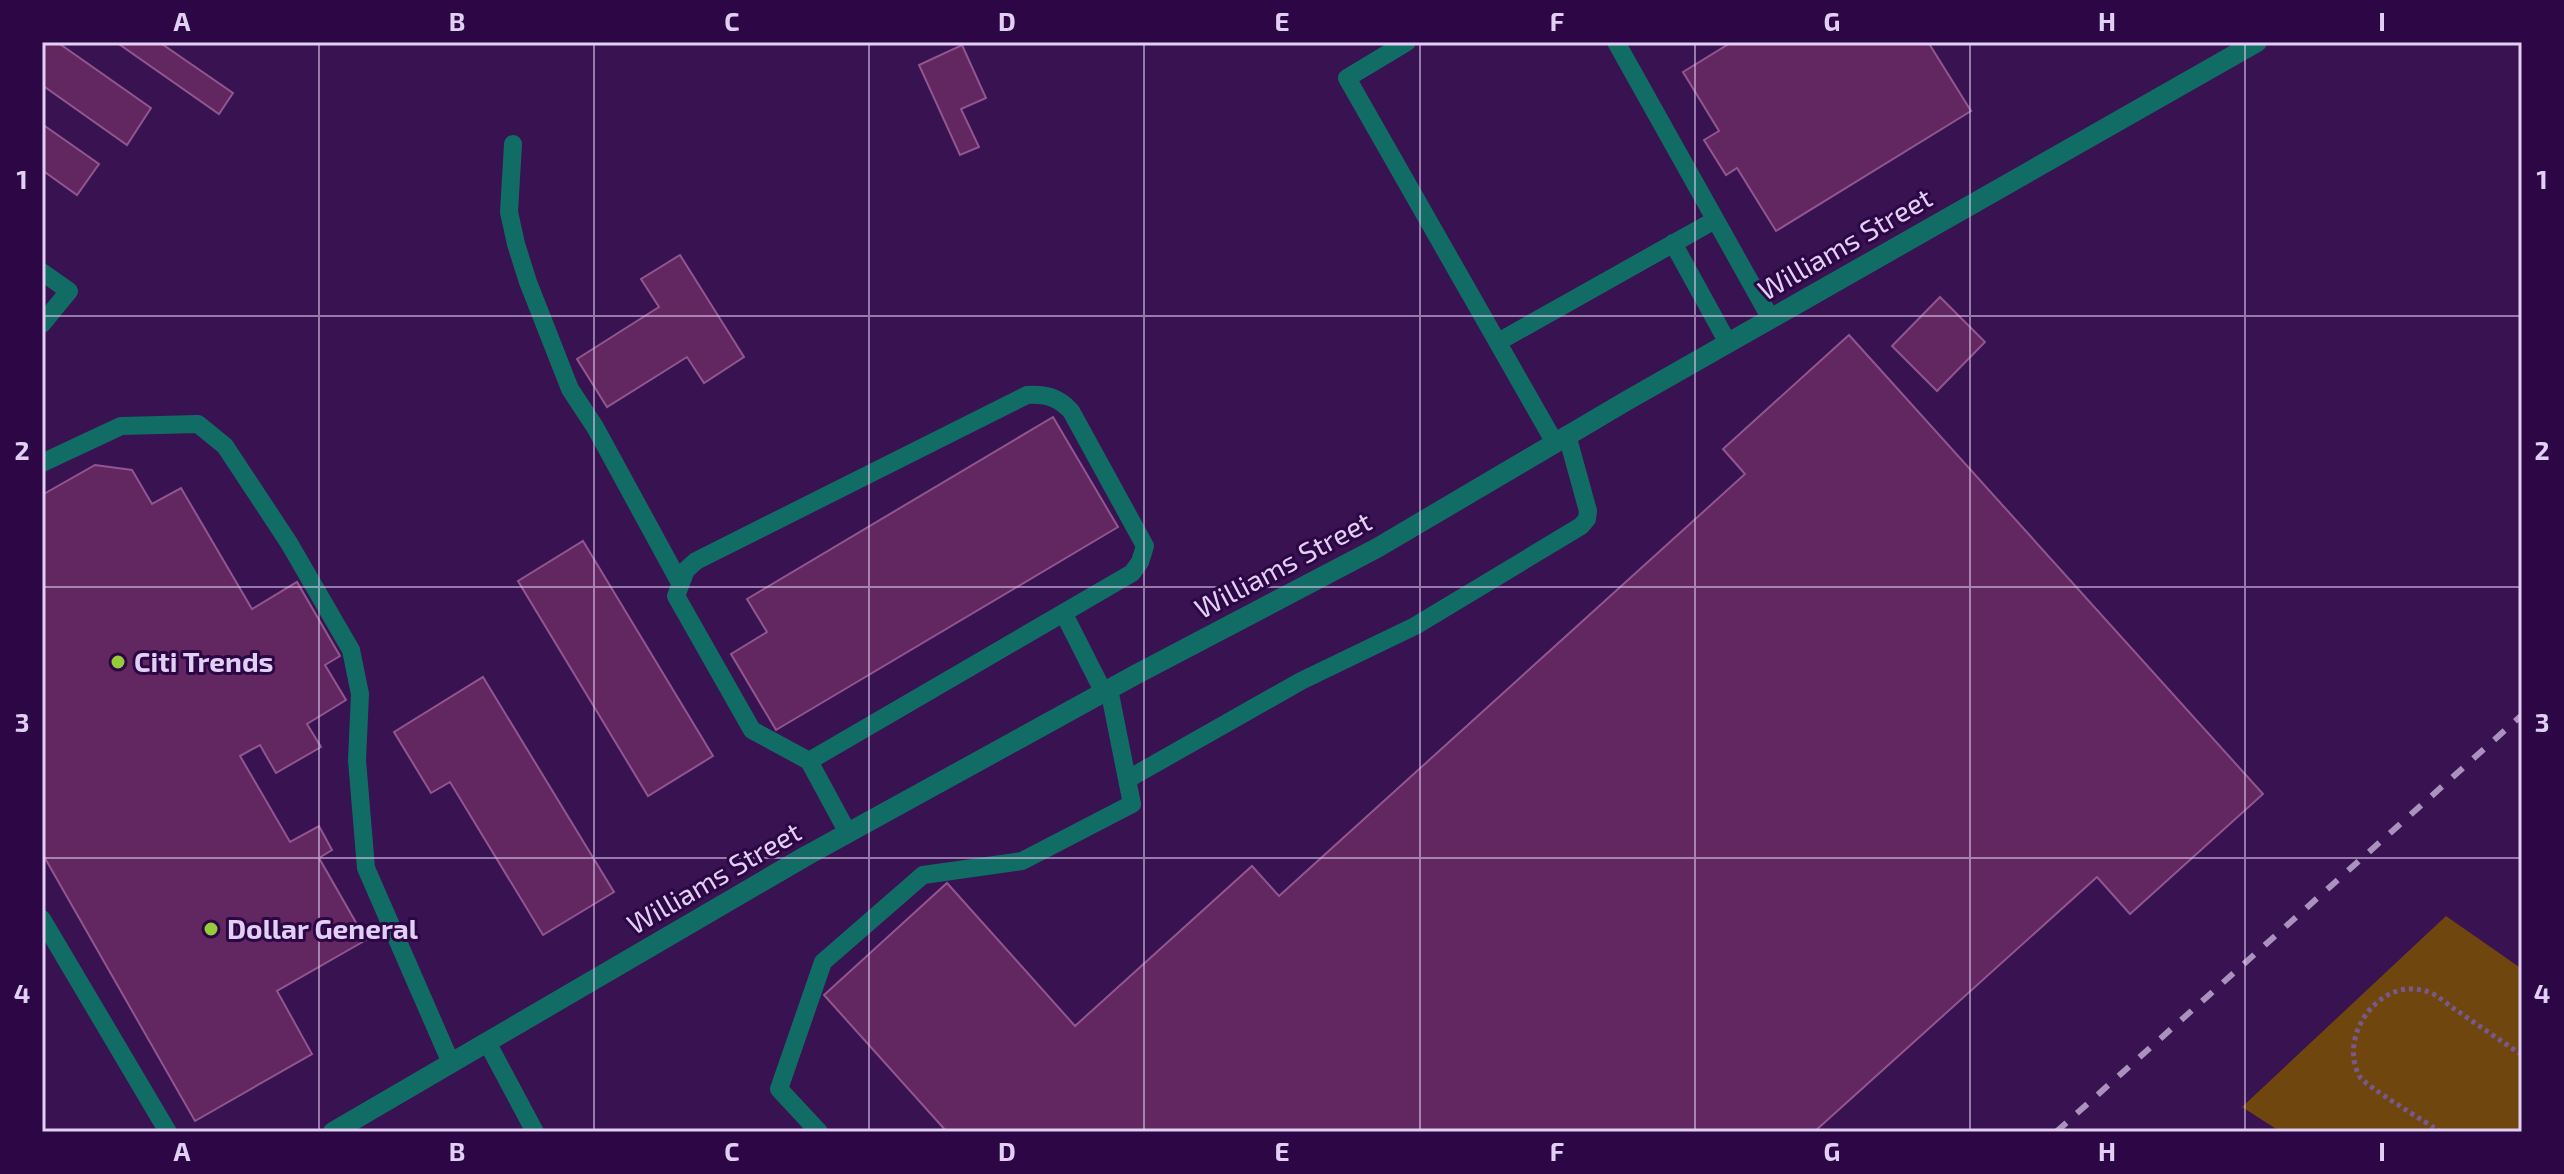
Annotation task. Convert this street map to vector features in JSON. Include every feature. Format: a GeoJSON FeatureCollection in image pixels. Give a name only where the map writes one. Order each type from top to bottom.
{"type":"FeatureCollection","features":[{"type":"Feature","properties":{"kind":"street","name":"Williams Street"},"geometry":{"type":"LineString","coordinates":[[333,1132],[848,833],[1377,548],[1561,439],[2257,42]]}},
{"type":"Feature","properties":{"kind":"lane"},"geometry":{"type":"LineString","coordinates":[[1128,779],[1301,681],[1415,626],[1581,526],[1587,519],[1588,511],[1561,439],[1498,342],[1347,78],[1407,42]]}},
{"type":"Feature","properties":{"kind":"lane"},"geometry":{"type":"LineString","coordinates":[[1616,42],[1771,319]]}},
{"type":"Feature","properties":{"kind":"lane"},"geometry":{"type":"LineString","coordinates":[[513,144],[509,212],[528,282],[570,389],[595,427],[680,583]]}},
{"type":"Feature","properties":{"kind":"lane"},"geometry":{"type":"LineString","coordinates":[[1498,342],[1715,220]]}},
{"type":"Feature","properties":{"kind":"lane"},"geometry":{"type":"LineString","coordinates":[[1673,243],[1728,343]]}},
{"type":"Feature","properties":{"kind":"lane"},"geometry":{"type":"LineString","coordinates":[[42,272],[69,291],[42,324]]}},
{"type":"Feature","properties":{"kind":"lane"},"geometry":{"type":"LineString","coordinates":[[809,761],[1064,614],[1132,573],[1140,562],[1145,546],[1071,411],[1060,400],[1042,394],[1027,395],[696,561],[686,570],[676,596],[752,730],[809,761],[848,833]]}},
{"type":"Feature","properties":{"kind":"lane"},"geometry":{"type":"LineString","coordinates":[[42,463],[121,426],[198,424],[225,446],[289,543],[351,650],[360,694],[357,760],[366,868],[451,1063]]}},
{"type":"Feature","properties":{"kind":"lane"},"geometry":{"type":"LineString","coordinates":[[819,1132],[779,1089],[823,962],[923,875],[1022,861],[1132,804],[1107,691],[1064,614]]}},
{"type":"Feature","properties":{"kind":"lane"},"geometry":{"type":"LineString","coordinates":[[42,919],[168,1132]]}},
{"type":"Feature","properties":{"kind":"lane"},"geometry":{"type":"LineString","coordinates":[[487,1042],[535,1132]]}},
{"type":"Feature","properties":{"kind":"path"},"geometry":{"type":"LineString","coordinates":[[2441,1132],[2361,1079],[2354,1060],[2356,1038],[2363,1017],[2378,999],[2392,991],[2430,993],[2522,1055]]}},
{"type":"Feature","properties":{"kind":"shaded area"},"geometry":{"type":"Polygon","coordinates":[[[2446,916],[2522,969],[2522,1132],[2281,1132],[2242,1107],[2446,916]]]}},
{"type":"Feature","properties":{"kind":"building"},"geometry":{"type":"Polygon","coordinates":[[[42,42],[57,42],[151,108],[127,145],[42,85],[42,42]]]}},
{"type":"Feature","properties":{"kind":"building"},"geometry":{"type":"Polygon","coordinates":[[[116,42],[159,42],[233,93],[219,114],[116,42]]]}},
{"type":"Feature","properties":{"kind":"building"},"geometry":{"type":"Polygon","coordinates":[[[1732,42],[1928,42],[1971,111],[1776,231],[1737,168],[1726,175],[1704,140],[1719,131],[1683,72],[1732,42]]]}},
{"type":"Feature","properties":{"kind":"building"},"geometry":{"type":"Polygon","coordinates":[[[962,45],[986,98],[961,109],[979,147],[960,155],[919,65],[962,45]]]}},
{"type":"Feature","properties":{"kind":"building"},"geometry":{"type":"Polygon","coordinates":[[[42,124],[99,164],[77,195],[42,170],[42,124]]]}},
{"type":"Feature","properties":{"kind":"building"},"geometry":{"type":"Polygon","coordinates":[[[680,255],[744,357],[704,383],[687,357],[607,407],[577,359],[659,307],[641,279],[680,255]]]}},
{"type":"Feature","properties":{"kind":"building"},"geometry":{"type":"Polygon","coordinates":[[[1940,297],[1985,342],[1937,391],[1892,346],[1940,297]]]}},
{"type":"Feature","properties":{"kind":"building"},"geometry":{"type":"Polygon","coordinates":[[[1849,335],[2263,794],[2130,914],[2097,877],[1814,1132],[947,1132],[824,995],[947,883],[1075,1026],[1252,866],[1279,896],[1745,474],[1723,449],[1849,335]]]}},
{"type":"Feature","properties":{"kind":"building"},"geometry":{"type":"Polygon","coordinates":[[[1053,417],[1118,527],[776,730],[731,654],[767,632],[747,599],[1053,417]]]}},
{"type":"Feature","properties":{"kind":"building"},"geometry":{"type":"Polygon","coordinates":[[[95,465],[132,470],[152,504],[181,488],[252,609],[297,582],[340,656],[325,665],[346,700],[307,724],[321,747],[276,773],[260,745],[240,756],[290,842],[319,826],[332,850],[319,858],[366,940],[277,991],[312,1054],[195,1121],[42,853],[42,495],[95,465]]]}},
{"type":"Feature","properties":{"kind":"building"},"geometry":{"type":"Polygon","coordinates":[[[583,541],[713,756],[648,796],[518,581],[583,541]]]}},
{"type":"Feature","properties":{"kind":"building"},"geometry":{"type":"Polygon","coordinates":[[[483,677],[614,892],[543,935],[450,782],[431,793],[394,732],[483,677]]]}},
{"type":"Feature","properties":{"kind":"railway"},"geometry":{"type":"LineString","coordinates":[[2056,1132],[2522,715]]}},
{"type":"Feature","properties":{"kind":"place","name":"Citi Trends"},"geometry":{"type":"Point","coordinates":[118,662]}},
{"type":"Feature","properties":{"kind":"place","name":"Dollar General"},"geometry":{"type":"Point","coordinates":[211,929]}}]}
